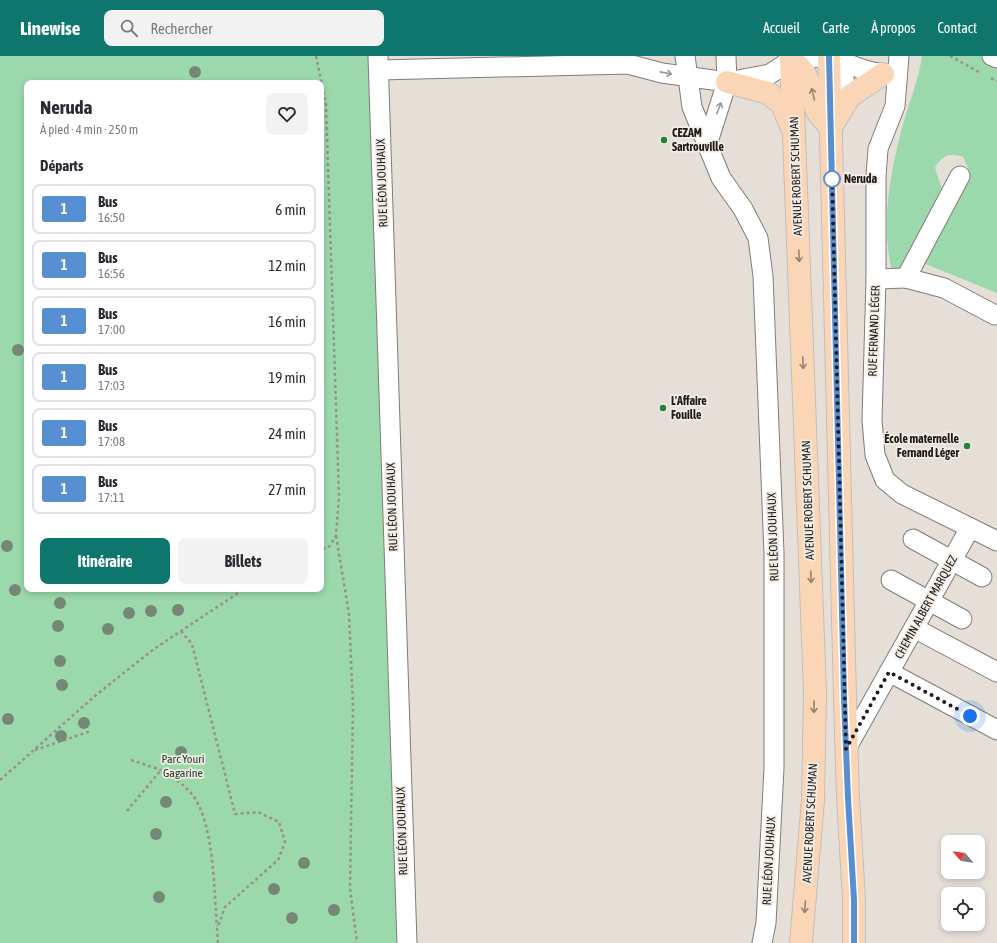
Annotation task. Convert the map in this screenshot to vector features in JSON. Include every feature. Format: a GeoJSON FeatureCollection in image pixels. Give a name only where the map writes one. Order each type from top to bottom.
{"type":"FeatureCollection","features":[{"type":"Feature","properties":{"kind":"main road"},"geometry":{"type":"LineString","coordinates":[[788,57],[802,68],[809,80],[817,111],[831,127]]}},
{"type":"Feature","properties":{"kind":"main road","name":"AVENUE ROBERT SCHUMAN"},"geometry":{"type":"LineString","coordinates":[[788,57],[794,133],[815,692],[813,800],[801,943]]}},
{"type":"Feature","properties":{"kind":"main road"},"geometry":{"type":"LineString","coordinates":[[835,57],[831,127],[846,749],[854,900],[854,943]]}},
{"type":"Feature","properties":{"kind":"main road"},"geometry":{"type":"LineString","coordinates":[[831,127],[850,96],[893,68]]}},
{"type":"Feature","properties":{"kind":"main road"},"geometry":{"type":"LineString","coordinates":[[727,82],[768,93],[782,104],[794,133]]}},
{"type":"Feature","properties":{"kind":"street","name":"RUE LÉON JOUHAUX"},"geometry":{"type":"LineString","coordinates":[[628,64],[649,56]]}},
{"type":"Feature","properties":{"kind":"street","name":"RUE LÉON JOUHAUX"},"geometry":{"type":"LineString","coordinates":[[685,56],[692,107],[721,178],[743,209],[758,238],[763,276],[774,553],[774,768],[766,923],[762,943]]}},
{"type":"Feature","properties":{"kind":"street"},"geometry":{"type":"LineString","coordinates":[[707,145],[727,82],[726,56]]}},
{"type":"Feature","properties":{"kind":"street"},"geometry":{"type":"LineString","coordinates":[[992,56],[997,58]]}},
{"type":"Feature","properties":{"kind":"street","name":"RUE LÉON JOUHAUX"},"geometry":{"type":"LineString","coordinates":[[407,943],[378,63],[628,64],[687,77],[727,82],[770,74],[788,57]]}},
{"type":"Feature","properties":{"kind":"street"},"geometry":{"type":"LineString","coordinates":[[788,57],[835,57],[893,68]]}},
{"type":"Feature","properties":{"kind":"street"},"geometry":{"type":"LineString","coordinates":[[835,57],[844,106]]}},
{"type":"Feature","properties":{"kind":"street","name":"RUE FERNAND LÉGER"},"geometry":{"type":"LineString","coordinates":[[893,68],[895,106],[878,149],[876,176],[876,279],[872,420],[875,455],[885,480],[902,494],[997,541]]}},
{"type":"Feature","properties":{"kind":"street"},"geometry":{"type":"LineString","coordinates":[[906,278],[960,176]]}},
{"type":"Feature","properties":{"kind":"street"},"geometry":{"type":"LineString","coordinates":[[876,279],[906,278],[944,288],[994,315]]}},
{"type":"Feature","properties":{"kind":"street","name":"CHEMIN ALBERT MARQUEZ"},"geometry":{"type":"LineString","coordinates":[[846,749],[970,528]]}},
{"type":"Feature","properties":{"kind":"street"},"geometry":{"type":"LineString","coordinates":[[913,539],[982,577]]}},
{"type":"Feature","properties":{"kind":"street"},"geometry":{"type":"LineString","coordinates":[[891,580],[962,619]]}},
{"type":"Feature","properties":{"kind":"street"},"geometry":{"type":"LineString","coordinates":[[914,628],[997,672]]}},
{"type":"Feature","properties":{"kind":"street"},"geometry":{"type":"LineString","coordinates":[[889,672],[997,730]]}},
{"type":"Feature","properties":{"kind":"path"},"geometry":{"type":"LineString","coordinates":[[316,56],[321,80]]}},
{"type":"Feature","properties":{"kind":"path"},"geometry":{"type":"LineString","coordinates":[[950,56],[984,74]]}},
{"type":"Feature","properties":{"kind":"path"},"geometry":{"type":"LineString","coordinates":[[990,78],[997,81]]}},
{"type":"Feature","properties":{"kind":"path"},"geometry":{"type":"LineString","coordinates":[[324,94],[326,104],[339,497],[336,535],[349,614],[352,705],[350,888],[357,943]]}},
{"type":"Feature","properties":{"kind":"path"},"geometry":{"type":"LineString","coordinates":[[324,549],[330,546],[336,535]]}},
{"type":"Feature","properties":{"kind":"path"},"geometry":{"type":"LineString","coordinates":[[0,780],[96,695],[154,649],[240,592]]}},
{"type":"Feature","properties":{"kind":"path"},"geometry":{"type":"LineString","coordinates":[[181,631],[192,644],[235,814],[258,812],[279,822],[285,842],[278,860],[225,907],[217,929]]}},
{"type":"Feature","properties":{"kind":"path"},"geometry":{"type":"LineString","coordinates":[[34,750],[91,731]]}},
{"type":"Feature","properties":{"kind":"path"},"geometry":{"type":"LineString","coordinates":[[131,760],[161,770],[185,787],[195,798],[204,821],[212,860],[218,943]]}},
{"type":"Feature","properties":{"kind":"path"},"geometry":{"type":"LineString","coordinates":[[127,811],[161,770]]}},
{"type":"Feature","properties":{"kind":"green space","name":"Parc Youri Gagarine"},"geometry":{"type":"Polygon","coordinates":[[[0,56],[368,56],[399,794],[400,943],[0,943],[0,56]]]}},
{"type":"Feature","properties":{"kind":"green space"},"geometry":{"type":"Polygon","coordinates":[[[922,56],[984,56],[997,62],[997,293],[923,263],[968,168],[963,157],[954,155],[944,157],[935,167],[943,197],[903,270],[892,271],[887,234],[887,215],[891,176],[899,139],[917,81],[922,56]]]}},
{"type":"Feature","properties":{"kind":"bus line","name":"1"},"geometry":{"type":"LineString","coordinates":[[829,56],[843,592],[844,698],[854,900],[854,943]]}},
{"type":"Feature","properties":{"kind":"place","name":"CEZAM Sartrouville"},"geometry":{"type":"Point","coordinates":[664,140]}},
{"type":"Feature","properties":{"kind":"place","name":"Neruda"},"geometry":{"type":"Point","coordinates":[832,179]}},
{"type":"Feature","properties":{"kind":"place","name":"L'Affaire Fouille"},"geometry":{"type":"Point","coordinates":[663,408]}},
{"type":"Feature","properties":{"kind":"place","name":"École maternelle Fernand Léger"},"geometry":{"type":"Point","coordinates":[967,446]}},
{"type":"Feature","properties":{"kind":"route"},"geometry":{"type":"LineString","coordinates":[[832,179],[832,176],[846,749],[889,672],[970,716]]}}]}
